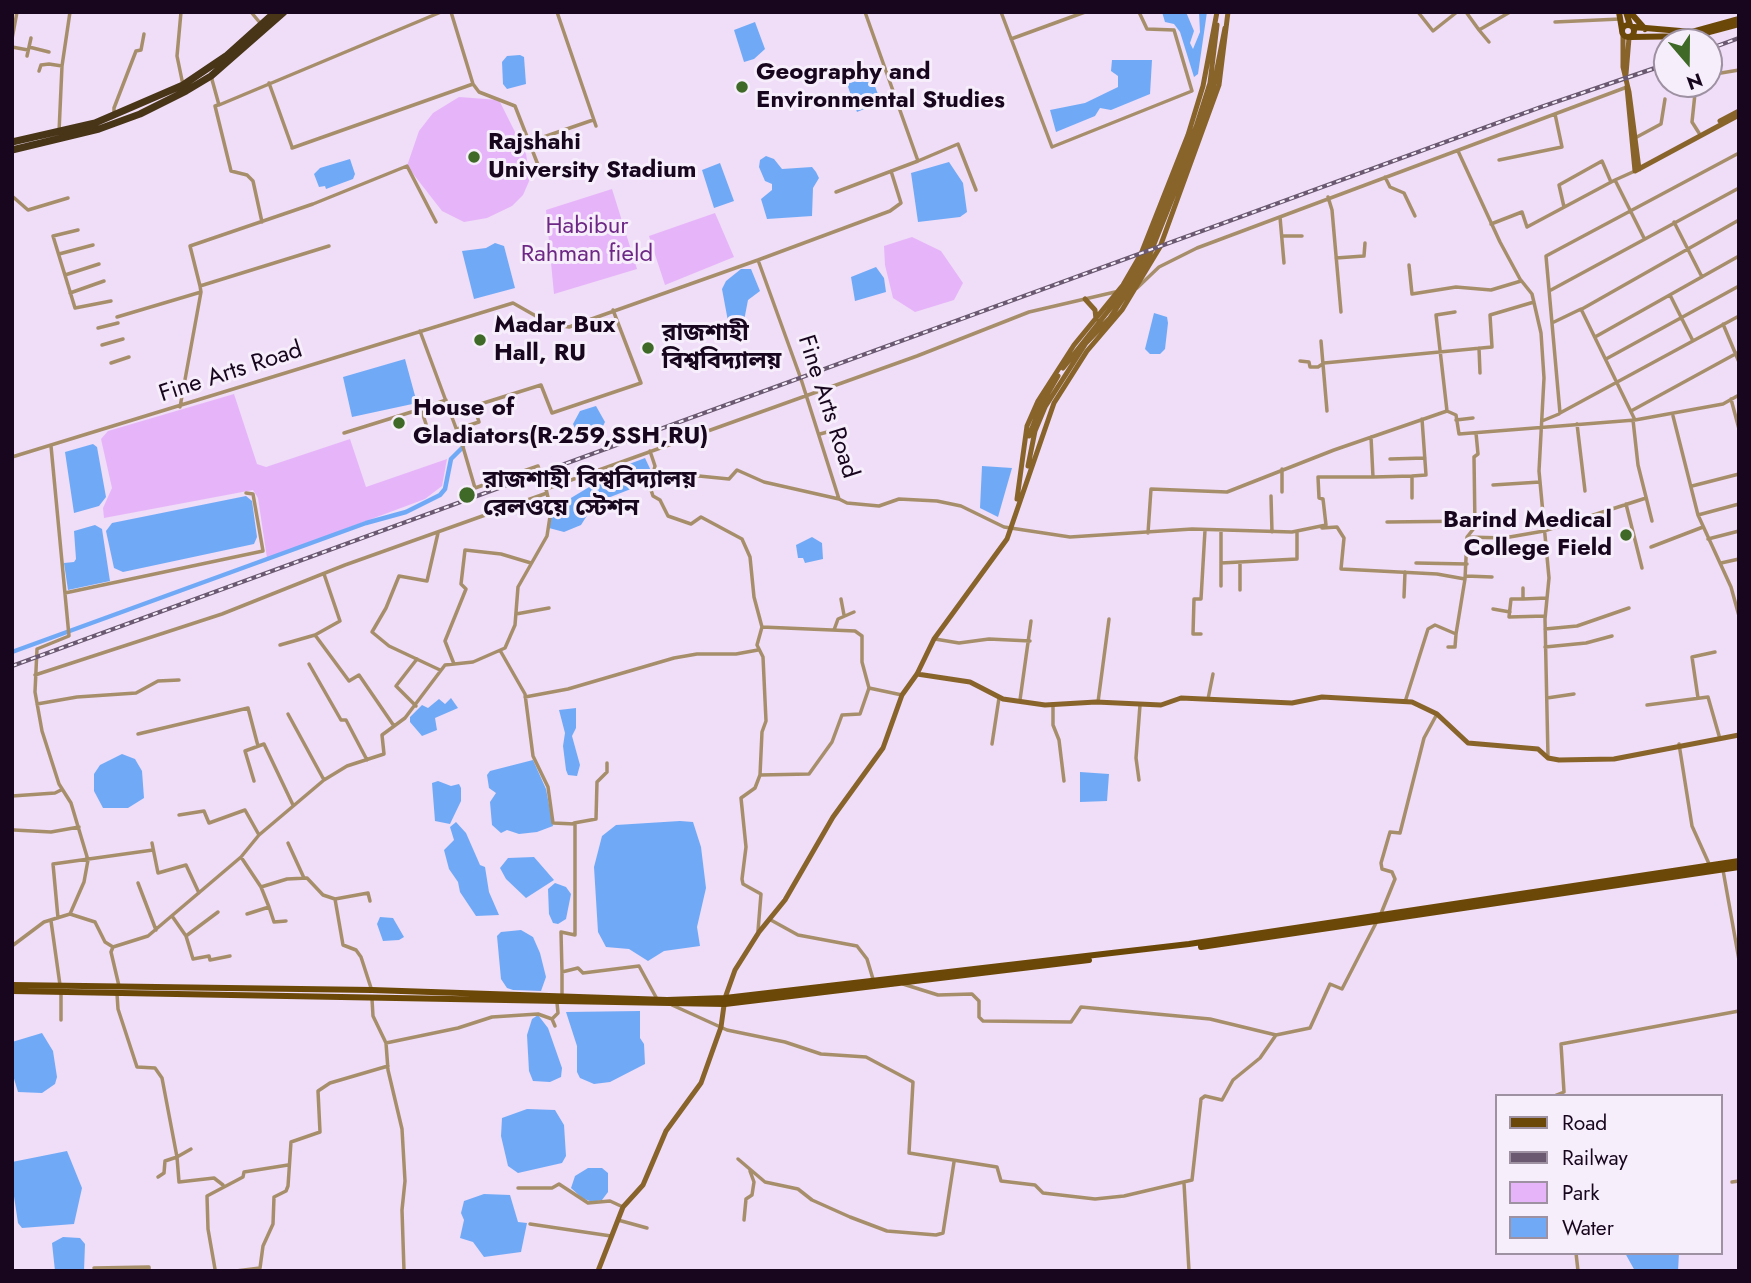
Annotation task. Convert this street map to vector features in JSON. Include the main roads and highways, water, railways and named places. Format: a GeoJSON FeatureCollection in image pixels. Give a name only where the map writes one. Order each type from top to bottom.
{"type":"FeatureCollection","features":[{"type":"Feature","properties":{"kind":"highway"},"geometry":{"type":"LineString","coordinates":[[12,150],[140,114],[211,76],[263,27],[275,12]]}},
{"type":"Feature","properties":{"kind":"highway"},"geometry":{"type":"LineString","coordinates":[[12,142],[59,136],[114,116],[183,85],[217,64],[284,12]]}},
{"type":"Feature","properties":{"kind":"main road"},"geometry":{"type":"LineString","coordinates":[[1217,12],[1220,37]]}},
{"type":"Feature","properties":{"kind":"main road"},"geometry":{"type":"LineString","coordinates":[[598,1271],[623,1207],[643,1185],[666,1132],[701,1083],[721,1027],[725,1001],[735,970],[759,932],[785,900],[832,817],[883,748],[902,695],[917,674],[934,639],[992,563],[1013,527],[1027,426],[1038,401],[1074,345],[1118,292],[1140,254],[1188,135],[1203,86],[1217,12]]}},
{"type":"Feature","properties":{"kind":"main road"},"geometry":{"type":"LineString","coordinates":[[1626,35],[1632,26],[1628,12]]}},
{"type":"Feature","properties":{"kind":"main road"},"geometry":{"type":"LineString","coordinates":[[1628,12],[1647,30]]}},
{"type":"Feature","properties":{"kind":"main road"},"geometry":{"type":"LineString","coordinates":[[1020,470],[1027,456],[1036,417],[1059,374],[1082,340],[1128,286],[1142,262],[1196,127],[1228,13]]}},
{"type":"Feature","properties":{"kind":"main road"},"geometry":{"type":"LineString","coordinates":[[1017,506],[1054,403],[1087,351],[1137,288],[1172,218],[1219,85],[1228,13]]}},
{"type":"Feature","properties":{"kind":"main road"},"geometry":{"type":"LineString","coordinates":[[1619,15],[1626,35]]}},
{"type":"Feature","properties":{"kind":"main road"},"geometry":{"type":"LineString","coordinates":[[1626,35],[1694,36],[1739,21]]}},
{"type":"Feature","properties":{"kind":"main road"},"geometry":{"type":"LineString","coordinates":[[1636,169],[1635,138],[1625,77],[1624,26],[1692,32],[1739,21]]}},
{"type":"Feature","properties":{"kind":"main road"},"geometry":{"type":"LineString","coordinates":[[1627,87],[1636,169]]}},
{"type":"Feature","properties":{"kind":"main road"},"geometry":{"type":"LineString","coordinates":[[1636,169],[1739,113]]}},
{"type":"Feature","properties":{"kind":"main road"},"geometry":{"type":"LineString","coordinates":[[1636,169],[1739,113]]}},
{"type":"Feature","properties":{"kind":"main road"},"geometry":{"type":"LineString","coordinates":[[1085,299],[1095,310],[1096,319]]}},
{"type":"Feature","properties":{"kind":"main road"},"geometry":{"type":"LineString","coordinates":[[1027,456],[1028,472]]}},
{"type":"Feature","properties":{"kind":"main road"},"geometry":{"type":"LineString","coordinates":[[917,674],[970,682],[999,698],[1053,704],[1098,702],[1161,705],[1181,698],[1292,703],[1322,697],[1405,702],[1427,707],[1468,743],[1538,748],[1548,758],[1590,762],[1739,735]]}},
{"type":"Feature","properties":{"kind":"main road"},"geometry":{"type":"LineString","coordinates":[[658,1002],[672,1005],[725,1001],[1189,944],[1710,868],[1739,861]]}},
{"type":"Feature","properties":{"kind":"main road"},"geometry":{"type":"LineString","coordinates":[[1710,868],[1723,870],[1739,867]]}},
{"type":"Feature","properties":{"kind":"main road"},"geometry":{"type":"LineString","coordinates":[[873,983],[902,983],[1190,948],[1380,917]]}},
{"type":"Feature","properties":{"kind":"main road"},"geometry":{"type":"LineString","coordinates":[[12,985],[560,1000],[725,1001]]}},
{"type":"Feature","properties":{"kind":"main road"},"geometry":{"type":"LineString","coordinates":[[12,991],[60,988]]}},
{"type":"Feature","properties":{"kind":"water"},"geometry":{"type":"Polygon","coordinates":[[[1162,12],[1186,12],[1194,31],[1190,43],[1193,49],[1200,32],[1199,12],[1207,12],[1198,74],[1194,77],[1180,32],[1174,24],[1165,22],[1162,12]]]}},
{"type":"Feature","properties":{"kind":"water"},"geometry":{"type":"Polygon","coordinates":[[[755,22],[765,49],[754,59],[744,62],[734,30],[755,22]]]}},
{"type":"Feature","properties":{"kind":"water"},"geometry":{"type":"Polygon","coordinates":[[[507,56],[524,57],[526,84],[507,89],[503,84],[502,62],[507,56]]]}},
{"type":"Feature","properties":{"kind":"water"},"geometry":{"type":"Polygon","coordinates":[[[1112,60],[1152,60],[1150,94],[1111,110],[1100,108],[1095,116],[1056,132],[1050,110],[1085,103],[1118,87],[1118,76],[1111,71],[1112,60]]]}},
{"type":"Feature","properties":{"kind":"water"},"geometry":{"type":"Polygon","coordinates":[[[871,76],[881,102],[857,112],[847,84],[871,76]]]}},
{"type":"Feature","properties":{"kind":"water"},"geometry":{"type":"Polygon","coordinates":[[[766,156],[774,159],[782,169],[812,167],[816,172],[819,178],[813,188],[812,216],[767,219],[761,199],[772,190],[772,184],[765,181],[759,167],[760,160],[766,156]]]}},
{"type":"Feature","properties":{"kind":"water"},"geometry":{"type":"Polygon","coordinates":[[[350,159],[355,174],[353,179],[326,189],[325,186],[319,187],[314,174],[320,168],[350,159]]]}},
{"type":"Feature","properties":{"kind":"water"},"geometry":{"type":"Polygon","coordinates":[[[949,162],[963,183],[967,212],[960,217],[918,222],[911,173],[949,162]]]}},
{"type":"Feature","properties":{"kind":"water"},"geometry":{"type":"Polygon","coordinates":[[[720,163],[734,201],[714,208],[702,170],[720,163]]]}},
{"type":"Feature","properties":{"kind":"water"},"geometry":{"type":"Polygon","coordinates":[[[495,243],[504,246],[515,288],[474,299],[462,251],[486,248],[495,243]]]}},
{"type":"Feature","properties":{"kind":"water"},"geometry":{"type":"Polygon","coordinates":[[[876,267],[884,278],[886,292],[855,301],[851,277],[876,267]]]}},
{"type":"Feature","properties":{"kind":"water"},"geometry":{"type":"Polygon","coordinates":[[[741,269],[751,269],[760,291],[748,300],[742,331],[730,332],[722,289],[726,281],[741,269]]]}},
{"type":"Feature","properties":{"kind":"water"},"geometry":{"type":"Polygon","coordinates":[[[1154,313],[1167,317],[1168,323],[1165,349],[1160,354],[1150,354],[1145,349],[1154,313]]]}},
{"type":"Feature","properties":{"kind":"water"},"geometry":{"type":"Polygon","coordinates":[[[405,359],[417,403],[352,417],[343,377],[405,359]]]}},
{"type":"Feature","properties":{"kind":"water"},"geometry":{"type":"Polygon","coordinates":[[[596,406],[605,422],[599,434],[590,439],[578,434],[573,424],[580,411],[596,406]]]}},
{"type":"Feature","properties":{"kind":"water"},"geometry":{"type":"Polygon","coordinates":[[[93,444],[97,447],[106,497],[99,506],[74,513],[65,452],[93,444]]]}},
{"type":"Feature","properties":{"kind":"water"},"geometry":{"type":"Polygon","coordinates":[[[645,458],[653,475],[636,487],[595,503],[581,525],[564,532],[549,528],[551,510],[624,466],[645,458]]]}},
{"type":"Feature","properties":{"kind":"water"},"geometry":{"type":"Polygon","coordinates":[[[982,466],[1012,468],[998,517],[980,508],[982,466]]]}},
{"type":"Feature","properties":{"kind":"water"},"geometry":{"type":"Polygon","coordinates":[[[246,496],[252,501],[257,537],[254,544],[123,572],[114,568],[106,531],[112,523],[246,496]]]}},
{"type":"Feature","properties":{"kind":"water"},"geometry":{"type":"Polygon","coordinates":[[[95,525],[102,529],[110,581],[68,590],[64,563],[74,562],[76,559],[74,531],[95,525]]]}},
{"type":"Feature","properties":{"kind":"water"},"geometry":{"type":"Polygon","coordinates":[[[812,537],[822,543],[823,559],[805,563],[803,558],[798,558],[796,545],[812,537]]]}},
{"type":"Feature","properties":{"kind":"water"},"geometry":{"type":"Polygon","coordinates":[[[451,698],[458,708],[435,718],[437,730],[422,736],[410,722],[410,717],[422,705],[428,708],[439,699],[445,704],[451,698]]]}},
{"type":"Feature","properties":{"kind":"water"},"geometry":{"type":"Polygon","coordinates":[[[576,708],[576,728],[572,736],[580,765],[577,776],[568,775],[566,770],[563,746],[565,733],[559,710],[576,708]]]}},
{"type":"Feature","properties":{"kind":"water"},"geometry":{"type":"Polygon","coordinates":[[[122,754],[135,759],[142,771],[144,798],[128,808],[103,808],[94,791],[94,774],[100,765],[122,754]]]}},
{"type":"Feature","properties":{"kind":"water"},"geometry":{"type":"Polygon","coordinates":[[[533,760],[546,789],[553,826],[537,832],[519,834],[507,830],[501,833],[492,825],[490,802],[496,793],[489,788],[487,775],[490,771],[533,760]]]}},
{"type":"Feature","properties":{"kind":"water"},"geometry":{"type":"Polygon","coordinates":[[[1080,772],[1109,774],[1107,801],[1080,802],[1080,772]]]}},
{"type":"Feature","properties":{"kind":"water"},"geometry":{"type":"Polygon","coordinates":[[[438,781],[451,786],[459,784],[461,788],[461,801],[450,824],[435,821],[432,783],[438,781]]]}},
{"type":"Feature","properties":{"kind":"water"},"geometry":{"type":"Polygon","coordinates":[[[456,822],[466,833],[480,865],[485,867],[489,892],[499,915],[476,916],[449,869],[444,850],[454,840],[450,827],[456,822]]]}},
{"type":"Feature","properties":{"kind":"water"},"geometry":{"type":"Polygon","coordinates":[[[693,822],[701,847],[706,888],[697,927],[700,946],[664,951],[648,961],[629,949],[606,947],[598,932],[594,867],[602,836],[616,825],[693,822]]]}},
{"type":"Feature","properties":{"kind":"water"},"geometry":{"type":"Polygon","coordinates":[[[534,857],[554,880],[526,898],[506,879],[500,868],[508,858],[534,857]]]}},
{"type":"Feature","properties":{"kind":"water"},"geometry":{"type":"Polygon","coordinates":[[[555,883],[566,887],[571,894],[566,919],[558,924],[553,923],[549,914],[548,889],[555,883]]]}},
{"type":"Feature","properties":{"kind":"water"},"geometry":{"type":"Polygon","coordinates":[[[380,917],[393,918],[404,937],[383,941],[377,924],[380,917]]]}},
{"type":"Feature","properties":{"kind":"water"},"geometry":{"type":"Polygon","coordinates":[[[521,930],[533,937],[540,953],[546,977],[541,991],[513,990],[507,988],[501,979],[497,936],[501,932],[521,930]]]}},
{"type":"Feature","properties":{"kind":"water"},"geometry":{"type":"Polygon","coordinates":[[[640,1011],[640,1038],[644,1044],[645,1064],[610,1082],[594,1084],[580,1078],[577,1072],[577,1046],[566,1012],[640,1011]]]}},
{"type":"Feature","properties":{"kind":"water"},"geometry":{"type":"Polygon","coordinates":[[[538,1015],[548,1028],[562,1068],[561,1077],[550,1082],[533,1081],[529,1071],[527,1035],[532,1019],[538,1015]]]}},
{"type":"Feature","properties":{"kind":"water"},"geometry":{"type":"Polygon","coordinates":[[[42,1033],[53,1051],[57,1077],[55,1084],[42,1093],[18,1092],[12,1072],[12,1042],[42,1033]]]}},
{"type":"Feature","properties":{"kind":"water"},"geometry":{"type":"Polygon","coordinates":[[[527,1109],[555,1110],[564,1125],[566,1156],[562,1163],[518,1173],[508,1166],[501,1136],[502,1118],[527,1109]]]}},
{"type":"Feature","properties":{"kind":"water"},"geometry":{"type":"Polygon","coordinates":[[[67,1151],[82,1188],[74,1224],[22,1228],[18,1223],[12,1162],[67,1151]]]}},
{"type":"Feature","properties":{"kind":"water"},"geometry":{"type":"Polygon","coordinates":[[[588,1168],[602,1168],[608,1173],[608,1192],[602,1200],[592,1202],[582,1198],[571,1188],[575,1176],[588,1168]]]}},
{"type":"Feature","properties":{"kind":"water"},"geometry":{"type":"Polygon","coordinates":[[[484,1194],[510,1195],[518,1222],[527,1223],[521,1252],[484,1257],[473,1242],[460,1238],[464,1201],[484,1194]]]}},
{"type":"Feature","properties":{"kind":"water"},"geometry":{"type":"Polygon","coordinates":[[[63,1237],[80,1238],[85,1244],[84,1271],[55,1271],[52,1243],[63,1237]]]}},
{"type":"Feature","properties":{"kind":"water"},"geometry":{"type":"Polygon","coordinates":[[[1626,1255],[1679,1255],[1678,1271],[1635,1271],[1626,1255]]]}},
{"type":"Feature","properties":{"kind":"waterway"},"geometry":{"type":"LineString","coordinates":[[12,652],[366,523],[406,512],[440,495],[445,489],[451,459],[463,447]]}},
{"type":"Feature","properties":{"kind":"railway"},"geometry":{"type":"LineString","coordinates":[[1723,44],[1739,38]]}},
{"type":"Feature","properties":{"kind":"railway"},"geometry":{"type":"LineString","coordinates":[[12,666],[1541,107],[1653,69]]}},
{"type":"Feature","properties":{"kind":"place","name":"Geography and Environmental Studies"},"geometry":{"type":"Point","coordinates":[742,87]}},
{"type":"Feature","properties":{"kind":"place","name":"Rajshahi University Stadium"},"geometry":{"type":"Point","coordinates":[474,157]}},
{"type":"Feature","properties":{"kind":"place","name":"Madar Bux Hall, RU"},"geometry":{"type":"Point","coordinates":[480,340]}},
{"type":"Feature","properties":{"kind":"place","name":"রাজশাহী বিশ্ববিদ্যালয়"},"geometry":{"type":"Point","coordinates":[648,348]}},
{"type":"Feature","properties":{"kind":"place","name":"House of Gladiators(R-259,SSH,RU)"},"geometry":{"type":"Point","coordinates":[399,423]}},
{"type":"Feature","properties":{"kind":"place","name":"রাজশাহী বিশ্ববিদ্যালয় রেলওয়ে স্টেশন"},"geometry":{"type":"Point","coordinates":[467,495]}},
{"type":"Feature","properties":{"kind":"place","name":"Barind Medical College Field"},"geometry":{"type":"Point","coordinates":[1626,535]}},
{"type":"Feature","properties":{"kind":"park label","name":"Habibur Rahman field"},"geometry":{"type":"Point","coordinates":[587,241]}}]}
